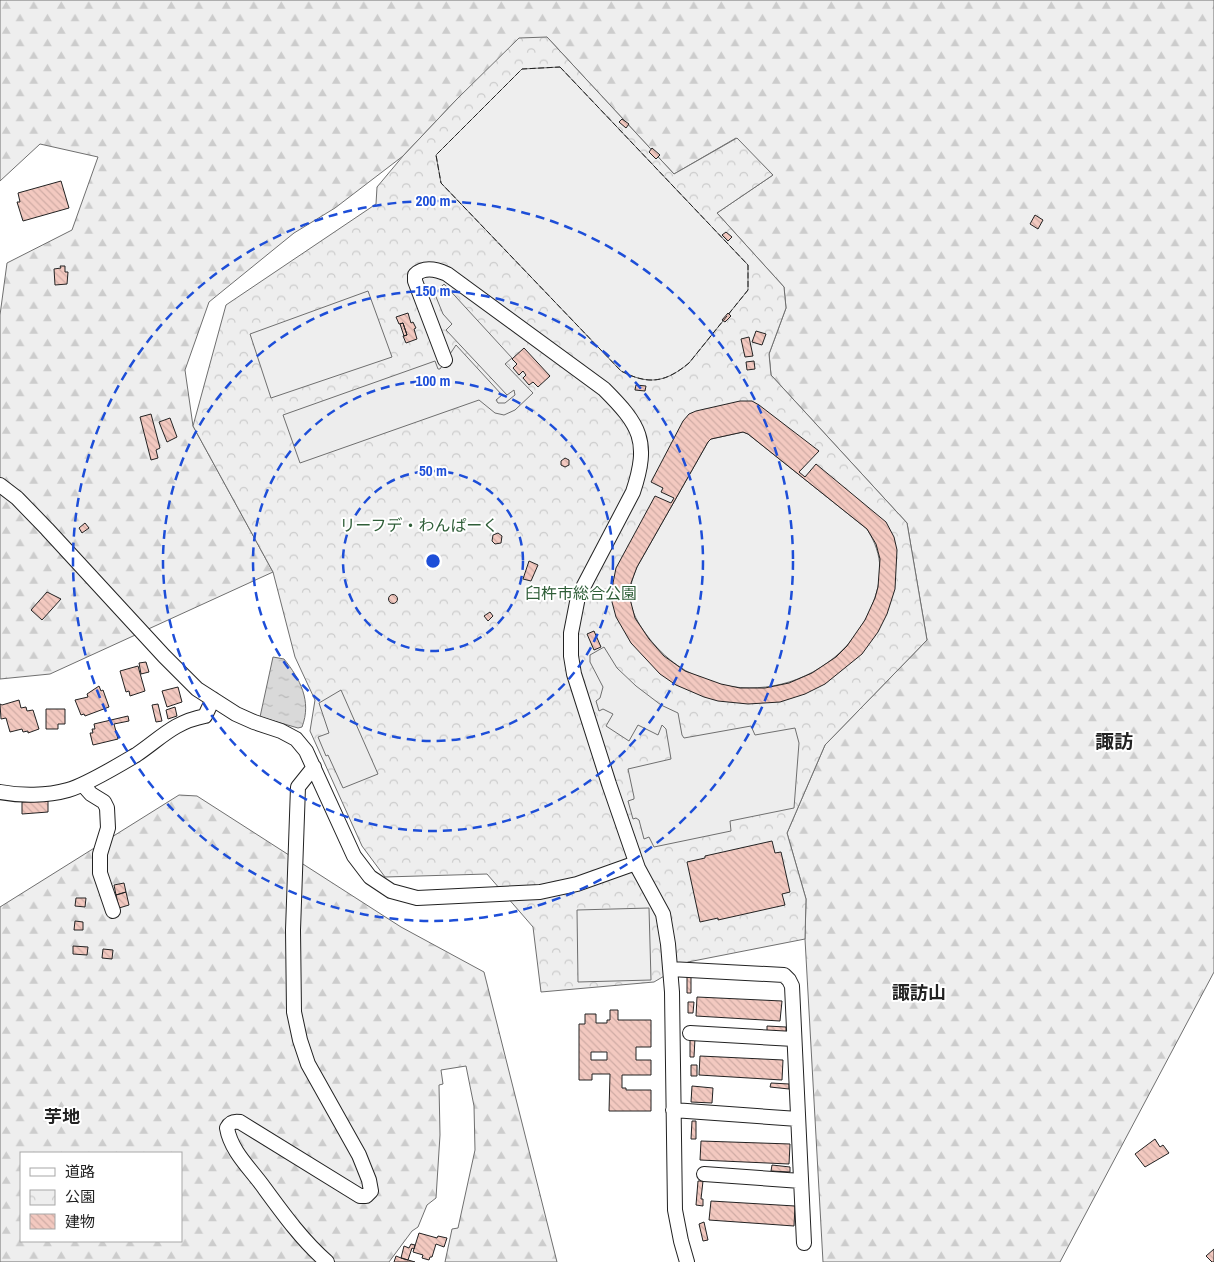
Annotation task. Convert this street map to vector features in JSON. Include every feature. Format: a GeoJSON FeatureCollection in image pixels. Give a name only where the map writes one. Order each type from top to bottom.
{"type":"FeatureCollection","features":[{"type":"Feature","properties":{"kind":"street"},"geometry":{"type":"LineString","coordinates":[[445,360],[415,281],[415,275],[424,270],[431,269],[447,274],[604,389],[625,409],[639,432],[641,448],[639,472],[634,492],[578,597],[571,633],[571,656],[574,674],[636,863],[663,914],[668,944],[672,992],[675,1210],[687,1262]]}},
{"type":"Feature","properties":{"kind":"street"},"geometry":{"type":"LineString","coordinates":[[0,485],[17,498],[47,528],[197,689],[236,714],[281,731],[296,739],[306,751],[314,767],[354,856],[370,877],[391,890],[417,898],[540,892],[577,884],[636,863]]}},
{"type":"Feature","properties":{"kind":"street"},"geometry":{"type":"LineString","coordinates":[[0,792],[43,794],[69,790],[83,784],[135,755],[176,725],[189,719],[205,716],[213,699]]}},
{"type":"Feature","properties":{"kind":"street"},"geometry":{"type":"LineString","coordinates":[[314,767],[298,787],[293,930],[294,1012],[308,1064],[359,1155],[370,1180],[372,1191],[366,1196],[360,1196],[240,1122],[234,1121],[227,1128],[231,1141],[244,1162],[278,1209],[311,1248],[327,1262]]}},
{"type":"Feature","properties":{"kind":"street"},"geometry":{"type":"LineString","coordinates":[[83,784],[91,794],[104,802],[107,808],[108,828],[100,854],[100,873],[113,911]]}},
{"type":"Feature","properties":{"kind":"street"},"geometry":{"type":"LineString","coordinates":[[670,969],[784,975],[792,986],[804,1243]]}},
{"type":"Feature","properties":{"kind":"street"},"geometry":{"type":"LineString","coordinates":[[690,1033],[794,1039]]}},
{"type":"Feature","properties":{"kind":"street"},"geometry":{"type":"LineString","coordinates":[[673,1110],[798,1119]]}},
{"type":"Feature","properties":{"kind":"street"},"geometry":{"type":"LineString","coordinates":[[704,1174],[801,1181]]}},
{"type":"Feature","properties":{"kind":"green space"},"geometry":{"type":"Polygon","coordinates":[[[0,0],[1214,0],[1214,972],[1060,1262],[823,1262],[805,939],[806,899],[787,833],[825,745],[927,640],[907,523],[771,375],[769,354],[786,308],[784,287],[717,213],[773,175],[736,138],[674,174],[547,37],[457,99],[403,156],[335,208],[294,233],[209,302],[185,370],[193,426],[273,572],[50,674],[0,679],[0,315],[7,263],[72,230],[98,157],[40,144],[0,181],[0,0]]]}},
{"type":"Feature","properties":{"kind":"green space","name":"臼杵市総合公園"},"geometry":{"type":"Polygon","coordinates":[[[547,37],[674,174],[737,138],[773,175],[717,213],[784,287],[786,308],[769,354],[771,375],[907,523],[927,640],[825,745],[787,833],[806,899],[805,939],[688,962],[654,982],[541,992],[533,927],[487,874],[385,877],[362,846],[310,731],[315,700],[295,657],[273,572],[193,426],[226,305],[376,204],[377,187],[403,156],[519,38],[547,37]]]}},
{"type":"Feature","properties":{"kind":"green space"},"geometry":{"type":"Polygon","coordinates":[[[560,67],[748,265],[748,290],[689,363],[672,375],[664,378],[648,380],[621,371],[441,183],[436,155],[522,69],[560,67]]]}},
{"type":"Feature","properties":{"kind":"green space"},"geometry":{"type":"Polygon","coordinates":[[[368,291],[392,357],[271,398],[250,334],[368,291]]]}},
{"type":"Feature","properties":{"kind":"green space"},"geometry":{"type":"Polygon","coordinates":[[[743,432],[748,434],[867,529],[873,539],[880,568],[878,587],[871,608],[852,639],[827,663],[798,679],[766,687],[733,687],[700,678],[671,661],[640,626],[633,610],[630,594],[637,567],[708,442],[711,439],[743,432]]]}},
{"type":"Feature","properties":{"kind":"green space"},"geometry":{"type":"Polygon","coordinates":[[[179,795],[197,796],[401,927],[484,972],[557,1262],[445,1262],[452,1229],[458,1228],[475,1150],[474,1106],[466,1066],[441,1070],[443,1084],[439,1085],[440,1135],[436,1198],[427,1205],[418,1227],[412,1231],[389,1262],[0,1262],[0,907],[179,795]]]}},
{"type":"Feature","properties":{"kind":"green space"},"geometry":{"type":"Polygon","coordinates":[[[649,908],[651,980],[578,982],[577,910],[649,908]]]}},
{"type":"Feature","properties":{"kind":"shaded area"},"geometry":{"type":"Polygon","coordinates":[[[444,284],[512,358],[505,364],[533,393],[515,410],[504,415],[495,413],[479,400],[300,463],[283,415],[435,361],[438,369],[440,369],[456,345],[502,395],[496,400],[498,403],[505,403],[515,395],[514,390],[507,395],[446,330],[452,324],[443,314],[434,292],[444,284]]]}},
{"type":"Feature","properties":{"kind":"shaded area"},"geometry":{"type":"Polygon","coordinates":[[[604,647],[617,668],[636,686],[661,705],[678,713],[684,738],[751,726],[755,735],[795,728],[799,743],[794,808],[730,821],[731,831],[654,847],[649,837],[644,839],[639,820],[633,819],[628,801],[634,799],[634,797],[628,769],[671,759],[666,729],[662,725],[658,735],[638,725],[629,741],[606,726],[613,714],[603,709],[599,711],[596,701],[600,698],[603,687],[590,662],[590,655],[604,647]]]}},
{"type":"Feature","properties":{"kind":"shaded area"},"geometry":{"type":"Polygon","coordinates":[[[341,690],[378,774],[343,788],[318,737],[329,733],[319,703],[341,690]]]}},
{"type":"Feature","properties":{"kind":"water"},"geometry":{"type":"Polygon","coordinates":[[[273,657],[284,659],[295,674],[303,691],[306,708],[302,727],[298,728],[260,717],[273,657]]]}},
{"type":"Feature","properties":{"kind":"building"},"geometry":{"type":"Polygon","coordinates":[[[622,119],[629,124],[626,128],[619,122],[622,119]]]}},
{"type":"Feature","properties":{"kind":"building"},"geometry":{"type":"Polygon","coordinates":[[[652,148],[660,155],[656,159],[649,152],[652,148]]]}},
{"type":"Feature","properties":{"kind":"building"},"geometry":{"type":"Polygon","coordinates":[[[61,181],[69,208],[23,221],[17,202],[20,202],[18,193],[61,181]]]}},
{"type":"Feature","properties":{"kind":"building"},"geometry":{"type":"Polygon","coordinates":[[[1035,215],[1043,220],[1038,229],[1030,224],[1035,215]]]}},
{"type":"Feature","properties":{"kind":"building"},"geometry":{"type":"Polygon","coordinates":[[[726,232],[732,237],[728,241],[722,235],[726,232]]]}},
{"type":"Feature","properties":{"kind":"building"},"geometry":{"type":"Polygon","coordinates":[[[60,266],[65,266],[65,272],[68,272],[67,284],[55,285],[54,269],[61,268],[60,266]]]}},
{"type":"Feature","properties":{"kind":"building"},"geometry":{"type":"Polygon","coordinates":[[[408,313],[411,323],[413,322],[416,328],[414,329],[417,339],[406,343],[403,336],[407,335],[403,323],[399,324],[396,317],[408,313]]]}},
{"type":"Feature","properties":{"kind":"building"},"geometry":{"type":"Polygon","coordinates":[[[728,313],[731,316],[725,322],[722,320],[728,313]]]}},
{"type":"Feature","properties":{"kind":"building"},"geometry":{"type":"Polygon","coordinates":[[[403,323],[407,335],[404,336],[400,324],[403,323]]]}},
{"type":"Feature","properties":{"kind":"building"},"geometry":{"type":"Polygon","coordinates":[[[756,331],[766,334],[762,345],[752,342],[756,331]]]}},
{"type":"Feature","properties":{"kind":"building"},"geometry":{"type":"Polygon","coordinates":[[[749,337],[753,356],[745,357],[741,339],[749,337]]]}},
{"type":"Feature","properties":{"kind":"building"},"geometry":{"type":"Polygon","coordinates":[[[524,348],[550,376],[538,387],[533,382],[529,385],[523,378],[526,375],[523,371],[519,375],[513,368],[517,364],[512,359],[524,348]]]}},
{"type":"Feature","properties":{"kind":"building"},"geometry":{"type":"Polygon","coordinates":[[[754,361],[755,369],[747,370],[746,362],[754,361]]]}},
{"type":"Feature","properties":{"kind":"building"},"geometry":{"type":"Polygon","coordinates":[[[636,385],[646,386],[645,391],[635,390],[636,385]]]}},
{"type":"Feature","properties":{"kind":"building"},"geometry":{"type":"Polygon","coordinates":[[[740,401],[752,401],[759,405],[819,451],[799,472],[805,477],[816,464],[886,522],[894,537],[897,550],[895,589],[887,614],[878,632],[862,654],[825,684],[805,694],[780,702],[748,704],[718,701],[704,697],[676,685],[660,674],[631,643],[616,617],[612,602],[616,568],[655,496],[671,503],[674,498],[661,492],[663,488],[651,482],[683,421],[689,414],[740,401]],[[743,432],[711,439],[708,442],[637,567],[631,583],[630,599],[635,618],[649,639],[664,656],[685,671],[721,684],[740,688],[765,688],[789,683],[812,673],[836,657],[847,646],[865,620],[875,598],[878,587],[880,559],[876,544],[867,529],[748,434],[743,432]]]}},
{"type":"Feature","properties":{"kind":"building"},"geometry":{"type":"Polygon","coordinates":[[[151,414],[160,448],[156,450],[158,458],[151,460],[140,417],[151,414]]]}},
{"type":"Feature","properties":{"kind":"building"},"geometry":{"type":"Polygon","coordinates":[[[170,418],[177,437],[167,442],[159,422],[170,418]]]}},
{"type":"Feature","properties":{"kind":"building"},"geometry":{"type":"Polygon","coordinates":[[[565,458],[569,460],[569,465],[565,467],[561,465],[561,461],[565,458]]]}},
{"type":"Feature","properties":{"kind":"building"},"geometry":{"type":"Polygon","coordinates":[[[85,523],[89,528],[82,533],[79,528],[85,523]]]}},
{"type":"Feature","properties":{"kind":"building"},"geometry":{"type":"Polygon","coordinates":[[[498,533],[502,536],[501,543],[495,544],[492,541],[493,535],[498,533]]]}},
{"type":"Feature","properties":{"kind":"building"},"geometry":{"type":"Polygon","coordinates":[[[529,561],[538,565],[531,581],[523,579],[529,561]]]}},
{"type":"Feature","properties":{"kind":"building"},"geometry":{"type":"Polygon","coordinates":[[[47,592],[61,599],[42,620],[31,610],[47,592]]]}},
{"type":"Feature","properties":{"kind":"building"},"geometry":{"type":"Polygon","coordinates":[[[393,594],[398,599],[393,604],[388,599],[393,594]]]}},
{"type":"Feature","properties":{"kind":"building"},"geometry":{"type":"Polygon","coordinates":[[[490,612],[493,616],[488,621],[484,616],[490,612]]]}},
{"type":"Feature","properties":{"kind":"building"},"geometry":{"type":"Polygon","coordinates":[[[594,631],[601,647],[594,650],[587,634],[594,631]]]}},
{"type":"Feature","properties":{"kind":"building"},"geometry":{"type":"Polygon","coordinates":[[[146,662],[149,672],[141,674],[139,663],[146,662]]]}},
{"type":"Feature","properties":{"kind":"building"},"geometry":{"type":"Polygon","coordinates":[[[138,666],[145,691],[130,696],[129,691],[126,692],[120,671],[138,666]]]}},
{"type":"Feature","properties":{"kind":"building"},"geometry":{"type":"Polygon","coordinates":[[[99,686],[101,691],[103,690],[109,707],[85,716],[84,714],[81,715],[75,700],[88,697],[87,694],[99,686]]]}},
{"type":"Feature","properties":{"kind":"building"},"geometry":{"type":"Polygon","coordinates":[[[178,687],[182,702],[167,707],[162,691],[178,687]]]}},
{"type":"Feature","properties":{"kind":"building"},"geometry":{"type":"Polygon","coordinates":[[[19,700],[21,708],[26,707],[27,711],[33,710],[39,729],[28,733],[28,731],[23,732],[22,729],[10,732],[6,718],[1,719],[0,704],[19,700]]]}},
{"type":"Feature","properties":{"kind":"building"},"geometry":{"type":"Polygon","coordinates":[[[158,704],[162,721],[156,722],[152,705],[158,704]]]}},
{"type":"Feature","properties":{"kind":"building"},"geometry":{"type":"Polygon","coordinates":[[[175,707],[177,716],[168,719],[166,710],[175,707]]]}},
{"type":"Feature","properties":{"kind":"building"},"geometry":{"type":"Polygon","coordinates":[[[46,709],[65,709],[65,724],[58,724],[58,729],[46,729],[46,709]]]}},
{"type":"Feature","properties":{"kind":"building"},"geometry":{"type":"Polygon","coordinates":[[[128,716],[129,721],[114,724],[118,739],[93,745],[90,733],[93,733],[92,729],[95,729],[94,724],[128,716]]]}},
{"type":"Feature","properties":{"kind":"building"},"geometry":{"type":"Polygon","coordinates":[[[48,801],[48,812],[22,814],[22,802],[48,801]]]}},
{"type":"Feature","properties":{"kind":"building"},"geometry":{"type":"Polygon","coordinates":[[[772,841],[775,853],[781,852],[790,892],[782,894],[785,905],[718,920],[718,918],[700,922],[687,862],[705,858],[705,856],[772,841]]]}},
{"type":"Feature","properties":{"kind":"building"},"geometry":{"type":"Polygon","coordinates":[[[124,883],[126,892],[116,895],[114,885],[124,883]]]}},
{"type":"Feature","properties":{"kind":"building"},"geometry":{"type":"Polygon","coordinates":[[[126,892],[129,905],[119,908],[116,895],[126,892]]]}},
{"type":"Feature","properties":{"kind":"building"},"geometry":{"type":"Polygon","coordinates":[[[76,898],[86,898],[85,907],[75,906],[76,898]]]}},
{"type":"Feature","properties":{"kind":"building"},"geometry":{"type":"Polygon","coordinates":[[[75,921],[83,922],[83,930],[74,930],[75,921]]]}},
{"type":"Feature","properties":{"kind":"building"},"geometry":{"type":"Polygon","coordinates":[[[73,946],[88,947],[87,955],[73,954],[73,946]]]}},
{"type":"Feature","properties":{"kind":"building"},"geometry":{"type":"Polygon","coordinates":[[[103,949],[113,950],[112,959],[102,958],[103,949]]]}},
{"type":"Feature","properties":{"kind":"building"},"geometry":{"type":"Polygon","coordinates":[[[687,976],[691,976],[691,993],[687,993],[687,976]]]}},
{"type":"Feature","properties":{"kind":"building"},"geometry":{"type":"Polygon","coordinates":[[[697,997],[782,1001],[780,1021],[696,1016],[697,997]]]}},
{"type":"Feature","properties":{"kind":"building"},"geometry":{"type":"Polygon","coordinates":[[[688,1002],[694,1002],[693,1013],[688,1013],[688,1002]]]}},
{"type":"Feature","properties":{"kind":"building"},"geometry":{"type":"Polygon","coordinates":[[[610,1010],[618,1010],[618,1020],[651,1020],[651,1047],[636,1047],[636,1060],[651,1060],[651,1075],[622,1075],[622,1088],[626,1088],[626,1090],[651,1090],[651,1111],[609,1111],[610,1074],[592,1074],[592,1080],[579,1080],[579,1024],[585,1024],[585,1014],[596,1014],[596,1023],[607,1023],[607,1020],[610,1020],[610,1010]],[[591,1052],[591,1060],[607,1060],[607,1052],[591,1052]]]}},
{"type":"Feature","properties":{"kind":"building"},"geometry":{"type":"Polygon","coordinates":[[[767,1026],[786,1027],[786,1032],[767,1031],[767,1026]]]}},
{"type":"Feature","properties":{"kind":"building"},"geometry":{"type":"Polygon","coordinates":[[[690,1038],[695,1038],[694,1057],[690,1057],[690,1038]]]}},
{"type":"Feature","properties":{"kind":"building"},"geometry":{"type":"Polygon","coordinates":[[[700,1056],[783,1060],[782,1080],[699,1075],[700,1056]]]}},
{"type":"Feature","properties":{"kind":"building"},"geometry":{"type":"Polygon","coordinates":[[[691,1065],[697,1065],[697,1076],[691,1076],[691,1065]]]}},
{"type":"Feature","properties":{"kind":"building"},"geometry":{"type":"Polygon","coordinates":[[[771,1083],[789,1084],[789,1089],[770,1087],[771,1083]]]}},
{"type":"Feature","properties":{"kind":"building"},"geometry":{"type":"Polygon","coordinates":[[[692,1086],[713,1088],[712,1103],[691,1102],[692,1086]]]}},
{"type":"Feature","properties":{"kind":"building"},"geometry":{"type":"Polygon","coordinates":[[[692,1121],[696,1121],[696,1139],[691,1139],[692,1121]]]}},
{"type":"Feature","properties":{"kind":"building"},"geometry":{"type":"Polygon","coordinates":[[[1155,1139],[1160,1147],[1163,1145],[1169,1153],[1145,1167],[1135,1154],[1155,1139]]]}},
{"type":"Feature","properties":{"kind":"building"},"geometry":{"type":"Polygon","coordinates":[[[701,1141],[790,1144],[789,1164],[700,1160],[701,1141]]]}},
{"type":"Feature","properties":{"kind":"building"},"geometry":{"type":"Polygon","coordinates":[[[772,1165],[790,1167],[790,1172],[771,1171],[772,1165]]]}},
{"type":"Feature","properties":{"kind":"building"},"geometry":{"type":"Polygon","coordinates":[[[698,1181],[703,1181],[701,1199],[703,1199],[703,1206],[696,1205],[698,1181]]]}},
{"type":"Feature","properties":{"kind":"building"},"geometry":{"type":"Polygon","coordinates":[[[711,1201],[795,1206],[794,1226],[709,1220],[711,1201]]]}},
{"type":"Feature","properties":{"kind":"building"},"geometry":{"type":"Polygon","coordinates":[[[704,1222],[708,1240],[703,1241],[699,1224],[704,1222]]]}},
{"type":"Feature","properties":{"kind":"building"},"geometry":{"type":"Polygon","coordinates":[[[419,1233],[437,1238],[438,1236],[447,1238],[444,1247],[436,1244],[432,1257],[429,1260],[422,1258],[423,1255],[413,1252],[419,1233]]]}},
{"type":"Feature","properties":{"kind":"building"},"geometry":{"type":"Polygon","coordinates":[[[411,1244],[415,1245],[408,1260],[401,1258],[404,1246],[409,1248],[411,1244]]]}},
{"type":"Feature","properties":{"kind":"building"},"geometry":{"type":"Polygon","coordinates":[[[1214,1249],[1214,1262],[1212,1262],[1206,1256],[1214,1249]]]}},
{"type":"Feature","properties":{"kind":"building"},"geometry":{"type":"Polygon","coordinates":[[[396,1256],[401,1258],[415,1262],[394,1262],[396,1256]]]}},
{"type":"Feature","properties":{"kind":"fence"},"geometry":{"type":"LineString","coordinates":[[560,67],[748,265],[748,290],[689,363],[672,375],[664,378],[648,380],[621,371],[441,183],[436,155],[522,69],[560,67]]}},
{"type":"Feature","properties":{"kind":"district","name":"諏訪"},"geometry":{"type":"Point","coordinates":[1114,741]}},
{"type":"Feature","properties":{"kind":"district","name":"諏訪山"},"geometry":{"type":"Point","coordinates":[919,993]}},
{"type":"Feature","properties":{"kind":"district","name":"芋地"},"geometry":{"type":"Point","coordinates":[62,1117]}},
{"type":"Feature","properties":{"kind":"park label","name":"リーフデ・わんぱーく"},"geometry":{"type":"Point","coordinates":[419,525]}}]}
